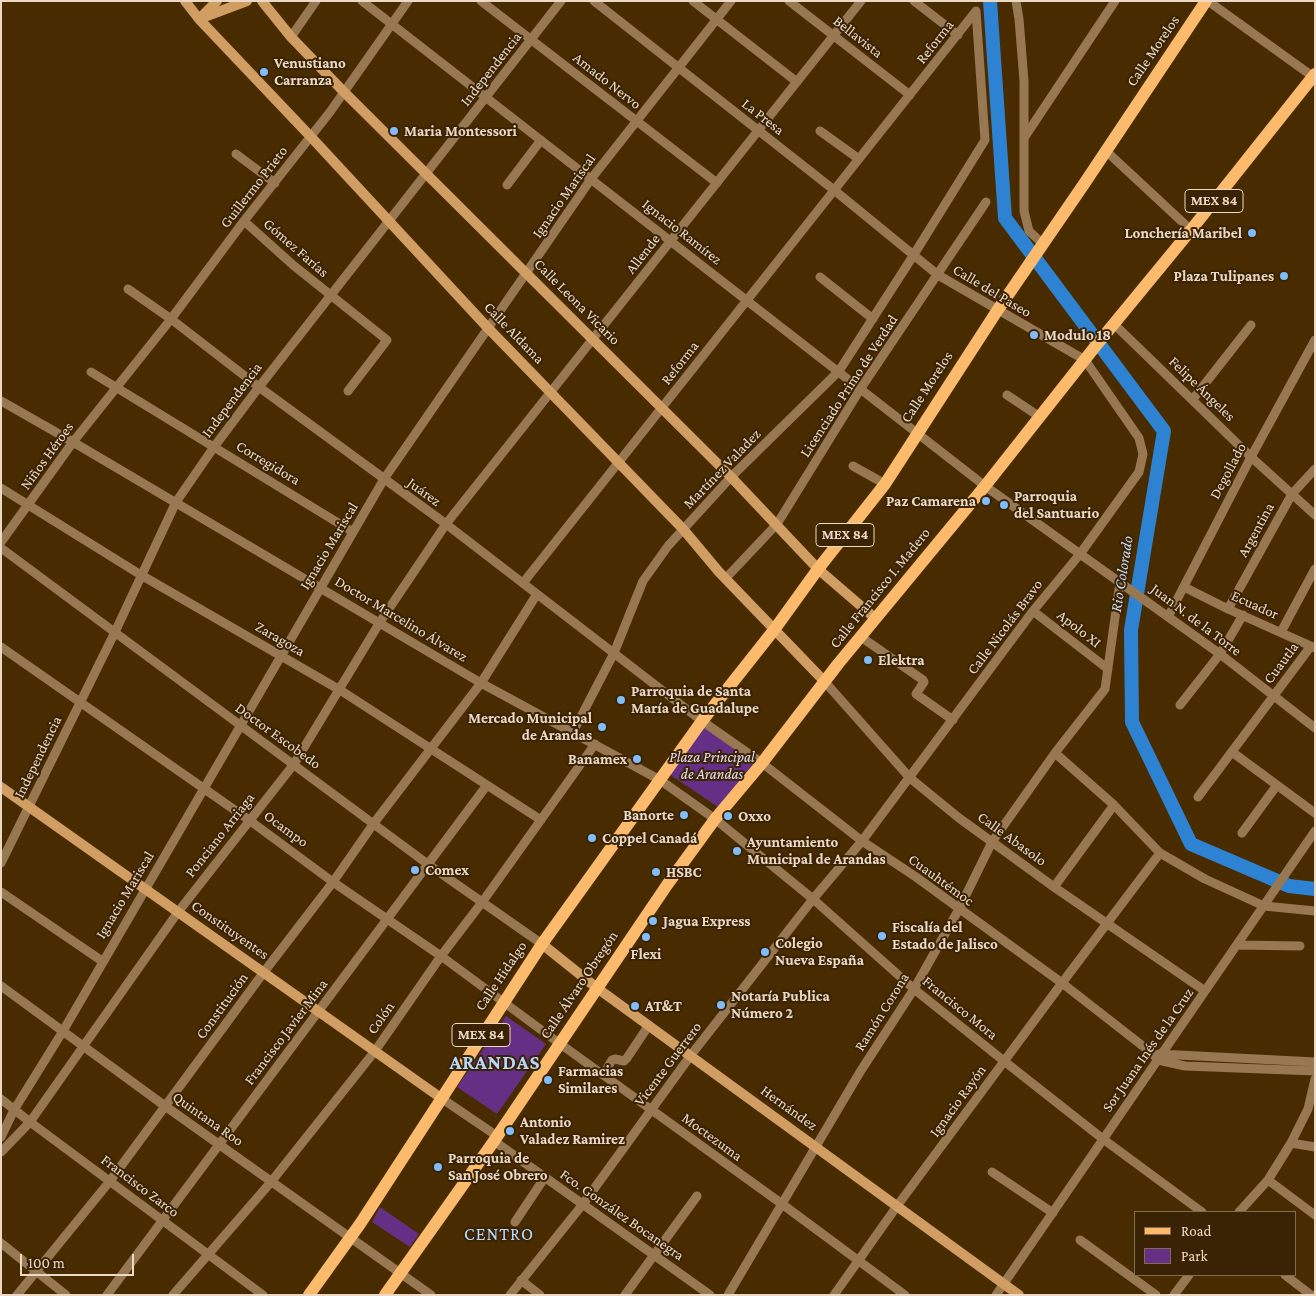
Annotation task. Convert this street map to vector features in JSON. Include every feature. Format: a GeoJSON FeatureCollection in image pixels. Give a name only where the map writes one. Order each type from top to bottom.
{"type":"FeatureCollection","features":[{"type":"Feature","properties":{"kind":"main road","name":"Calle Aldama"},"geometry":{"type":"LineString","coordinates":[[185,1],[199,19],[488,328],[683,529],[774,630],[825,682]]}},
{"type":"Feature","properties":{"kind":"main road"},"geometry":{"type":"LineString","coordinates":[[199,19],[217,1]]}},
{"type":"Feature","properties":{"kind":"main road"},"geometry":{"type":"LineString","coordinates":[[199,19],[247,1]]}},
{"type":"Feature","properties":{"kind":"main road","name":"Calle Leona Vicario"},"geometry":{"type":"LineString","coordinates":[[262,1],[291,37],[344,92],[732,477],[818,569],[876,618]]}},
{"type":"Feature","properties":{"kind":"main road","name":"Calle Morelos"},"geometry":{"type":"LineString","coordinates":[[660,780],[702,721],[885,484],[917,431],[1017,280],[1207,1]]}},
{"type":"Feature","properties":{"kind":"main road","name":"Calle Francisco I. Madero"},"geometry":{"type":"LineString","coordinates":[[715,819],[1314,76]]}},
{"type":"Feature","properties":{"kind":"main road","name":"Calle Hidalgo"},"geometry":{"type":"LineString","coordinates":[[309,1295],[350,1237],[542,944],[660,780]]}},
{"type":"Feature","properties":{"kind":"main road","name":"Constituyentes"},"geometry":{"type":"LineString","coordinates":[[1,787],[441,1098]]}},
{"type":"Feature","properties":{"kind":"main road","name":"Calle Álvaro Obregón"},"geometry":{"type":"LineString","coordinates":[[385,1295],[495,1138],[667,885],[715,819]]}},
{"type":"Feature","properties":{"kind":"main road","name":"Hernández"},"geometry":{"type":"LineString","coordinates":[[542,944],[596,988],[691,1055],[1019,1295]]}},
{"type":"Feature","properties":{"kind":"street"},"geometry":{"type":"LineString","coordinates":[[291,37],[316,1]]}},
{"type":"Feature","properties":{"kind":"street","name":"Ignacio Ramírez"},"geometry":{"type":"LineString","coordinates":[[362,1],[862,388],[985,486]]}},
{"type":"Feature","properties":{"kind":"street","name":"Guillermo Prieto"},"geometry":{"type":"LineString","coordinates":[[117,387],[311,137],[408,1]]}},
{"type":"Feature","properties":{"kind":"street","name":"Amado Nervo"},"geometry":{"type":"LineString","coordinates":[[481,1],[717,183]]}},
{"type":"Feature","properties":{"kind":"street","name":"Independencia"},"geometry":{"type":"LineString","coordinates":[[1,863],[30,807],[176,502],[258,387],[561,1]]}},
{"type":"Feature","properties":{"kind":"street","name":"La Presa"},"geometry":{"type":"LineString","coordinates":[[594,1],[834,190],[913,256]]}},
{"type":"Feature","properties":{"kind":"street"},"geometry":{"type":"LineString","coordinates":[[693,1],[797,82]]}},
{"type":"Feature","properties":{"kind":"street","name":"Ignacio Mariscal"},"geometry":{"type":"LineString","coordinates":[[1,1137],[14,1110],[384,479],[591,179],[731,1]]}},
{"type":"Feature","properties":{"kind":"street","name":"Bellavista"},"geometry":{"type":"LineString","coordinates":[[790,1],[910,95]]}},
{"type":"Feature","properties":{"kind":"street","name":"Allende"},"geometry":{"type":"LineString","coordinates":[[446,524],[861,1]]}},
{"type":"Feature","properties":{"kind":"street"},"geometry":{"type":"LineString","coordinates":[[914,1],[958,35]]}},
{"type":"Feature","properties":{"kind":"street"},"geometry":{"type":"LineString","coordinates":[[1016,1],[1024,81],[1024,211],[1029,231],[1040,248]]}},
{"type":"Feature","properties":{"kind":"street"},"geometry":{"type":"LineString","coordinates":[[1024,138],[1114,1]]}},
{"type":"Feature","properties":{"kind":"street"},"geometry":{"type":"LineString","coordinates":[[1207,1],[1314,76]]}},
{"type":"Feature","properties":{"kind":"street","name":"Reforma"},"geometry":{"type":"LineString","coordinates":[[523,584],[976,11],[985,140]]}},
{"type":"Feature","properties":{"kind":"street"},"geometry":{"type":"LineString","coordinates":[[820,131],[859,159]]}},
{"type":"Feature","properties":{"kind":"street"},"geometry":{"type":"LineString","coordinates":[[507,185],[541,140]]}},
{"type":"Feature","properties":{"kind":"street","name":"Martínez Valadez"},"geometry":{"type":"LineString","coordinates":[[573,732],[614,653],[643,581],[668,546],[683,529],[732,477],[839,371],[985,140]]}},
{"type":"Feature","properties":{"kind":"street"},"geometry":{"type":"LineString","coordinates":[[1106,150],[1191,230]]}},
{"type":"Feature","properties":{"kind":"street"},"geometry":{"type":"LineString","coordinates":[[236,154],[275,183]]}},
{"type":"Feature","properties":{"kind":"street","name":"Licenciado Primo de Verdad"},"geometry":{"type":"LineString","coordinates":[[726,578],[777,524],[862,388],[986,202]]}},
{"type":"Feature","properties":{"kind":"street","name":"Gómez Farías"},"geometry":{"type":"LineString","coordinates":[[244,221],[331,296],[387,340],[348,391]]}},
{"type":"Feature","properties":{"kind":"street","name":"Calle del Paseo"},"geometry":{"type":"LineString","coordinates":[[913,256],[938,275],[997,311],[1085,360]]}},
{"type":"Feature","properties":{"kind":"street"},"geometry":{"type":"LineString","coordinates":[[820,277],[873,319]]}},
{"type":"Feature","properties":{"kind":"street","name":"Juárez"},"geometry":{"type":"LineString","coordinates":[[128,289],[171,319],[258,387],[446,524],[702,721],[762,763]]}},
{"type":"Feature","properties":{"kind":"street"},"geometry":{"type":"LineString","coordinates":[[1193,399],[1251,325]]}},
{"type":"Feature","properties":{"kind":"street","name":"Felipe Ángeles"},"geometry":{"type":"LineString","coordinates":[[1112,326],[1193,399],[1251,457],[1315,515]]}},
{"type":"Feature","properties":{"kind":"street","name":"Degollado"},"geometry":{"type":"LineString","coordinates":[[1168,617],[1251,457],[1314,343]]}},
{"type":"Feature","properties":{"kind":"street","name":"Calle Nicolás Bravo"},"geometry":{"type":"LineString","coordinates":[[813,899],[862,841],[1033,611],[1080,554],[1139,472],[1142,454],[1139,438],[1085,360]]}},
{"type":"Feature","properties":{"kind":"street","name":"Corregidora"},"geometry":{"type":"LineString","coordinates":[[91,372],[353,532]]}},
{"type":"Feature","properties":{"kind":"street","name":"Niños Héroes"},"geometry":{"type":"LineString","coordinates":[[1,542],[73,442],[117,387]]}},
{"type":"Feature","properties":{"kind":"street"},"geometry":{"type":"LineString","coordinates":[[1006,395],[1040,417]]}},
{"type":"Feature","properties":{"kind":"street","name":"Doctor Marcelino Álvarez"},"geometry":{"type":"LineString","coordinates":[[1,401],[481,682],[660,780]]}},
{"type":"Feature","properties":{"kind":"street"},"geometry":{"type":"LineString","coordinates":[[853,466],[885,484]]}},
{"type":"Feature","properties":{"kind":"street","name":"Argentina"},"geometry":{"type":"LineString","coordinates":[[1228,609],[1292,494],[1315,469]]}},
{"type":"Feature","properties":{"kind":"street","name":"Juan N. de la Torre"},"geometry":{"type":"LineString","coordinates":[[985,486],[1220,654],[1315,728]]}},
{"type":"Feature","properties":{"kind":"street","name":"Zaragoza"},"geometry":{"type":"LineString","coordinates":[[1,488],[141,575],[340,690],[541,820]]}},
{"type":"Feature","properties":{"kind":"street","name":"Ponciano Arriaga"},"geometry":{"type":"LineString","coordinates":[[1,1152],[30,1122],[178,912],[294,764],[380,622],[446,524]]}},
{"type":"Feature","properties":{"kind":"street","name":"Doctor Escobedo"},"geometry":{"type":"LineString","coordinates":[[1,548],[239,726],[374,823],[428,865],[483,901],[542,944]]}},
{"type":"Feature","properties":{"kind":"street"},"geometry":{"type":"LineString","coordinates":[[1281,632],[1315,569]]}},
{"type":"Feature","properties":{"kind":"street","name":"Ramón Corona"},"geometry":{"type":"LineString","coordinates":[[728,1295],[860,1072],[914,989],[992,842],[1055,753],[1105,689],[1124,584]]}},
{"type":"Feature","properties":{"kind":"street","name":"Ecuador"},"geometry":{"type":"LineString","coordinates":[[1184,587],[1313,647]]}},
{"type":"Feature","properties":{"kind":"street","name":"Constitución"},"geometry":{"type":"LineString","coordinates":[[17,1295],[110,1181],[264,972],[333,882],[374,823],[481,682],[537,594]]}},
{"type":"Feature","properties":{"kind":"street","name":"Apolo XI"},"geometry":{"type":"LineString","coordinates":[[1033,611],[1108,669]]}},
{"type":"Feature","properties":{"kind":"street"},"geometry":{"type":"LineString","coordinates":[[1180,705],[1220,654],[1243,616]]}},
{"type":"Feature","properties":{"kind":"street"},"geometry":{"type":"LineString","coordinates":[[861,637],[922,680],[924,682],[916,694],[953,720]]}},
{"type":"Feature","properties":{"kind":"street","name":"Ocampo"},"geometry":{"type":"LineString","coordinates":[[1,647],[250,820],[333,882],[504,1001]]}},
{"type":"Feature","properties":{"kind":"street","name":"Cuautla"},"geometry":{"type":"LineString","coordinates":[[1198,797],[1273,696],[1313,647]]}},
{"type":"Feature","properties":{"kind":"street","name":"Calle Abasolo"},"geometry":{"type":"LineString","coordinates":[[825,682],[910,778],[959,818],[1054,887],[1205,991]]}},
{"type":"Feature","properties":{"kind":"street","name":"Colón"},"geometry":{"type":"LineString","coordinates":[[173,1295],[271,1182],[375,1051],[441,956],[483,901],[595,744]]}},
{"type":"Feature","properties":{"kind":"street"},"geometry":{"type":"LineString","coordinates":[[1232,752],[1315,813]]}},
{"type":"Feature","properties":{"kind":"street"},"geometry":{"type":"LineString","coordinates":[[1055,753],[1114,805],[1160,853],[1205,879],[1265,904],[1315,911]]}},
{"type":"Feature","properties":{"kind":"street","name":"Cuauhtémoc"},"geometry":{"type":"LineString","coordinates":[[762,763],[862,841],[916,877],[1062,983],[1158,1056],[1185,1066],[1315,1071]]}},
{"type":"Feature","properties":{"kind":"street","name":"Francisco Mora"},"geometry":{"type":"LineString","coordinates":[[660,780],[715,819],[813,899],[914,989],[1004,1061],[1103,1139],[1201,1211]]}},
{"type":"Feature","properties":{"kind":"street","name":"Francisco Javier Mina"},"geometry":{"type":"LineString","coordinates":[[107,1295],[487,785]]}},
{"type":"Feature","properties":{"kind":"street"},"geometry":{"type":"LineString","coordinates":[[1242,833],[1276,785]]}},
{"type":"Feature","properties":{"kind":"street"},"geometry":{"type":"LineString","coordinates":[[1054,887],[1114,805]]}},
{"type":"Feature","properties":{"kind":"street","name":"Sor Juana Inés de la Cruz"},"geometry":{"type":"LineString","coordinates":[[996,1295],[1158,1056],[1238,945],[1315,831]]}},
{"type":"Feature","properties":{"kind":"street","name":"Ignacio Rayón"},"geometry":{"type":"LineString","coordinates":[[834,1295],[1004,1061],[1160,853]]}},
{"type":"Feature","properties":{"kind":"street"},"geometry":{"type":"LineString","coordinates":[[1,892],[102,960]]}},
{"type":"Feature","properties":{"kind":"street","name":"Vicente Guerrero"},"geometry":{"type":"LineString","coordinates":[[510,1295],[583,1204],[650,1109],[813,899]]}},
{"type":"Feature","properties":{"kind":"street"},"geometry":{"type":"LineString","coordinates":[[1238,945],[1300,946]]}},
{"type":"Feature","properties":{"kind":"street","name":"Quintana Roo"},"geometry":{"type":"LineString","coordinates":[[1,986],[165,1106],[220,1143],[271,1182],[431,1295]]}},
{"type":"Feature","properties":{"kind":"street","name":"Moctezuma"},"geometry":{"type":"LineString","coordinates":[[504,1001],[905,1295]]}},
{"type":"Feature","properties":{"kind":"street"},"geometry":{"type":"LineString","coordinates":[[604,1075],[612,1060],[624,1061],[627,1058],[649,1025]]}},
{"type":"Feature","properties":{"kind":"street"},"geometry":{"type":"LineString","coordinates":[[1158,1056],[1315,1062]]}},
{"type":"Feature","properties":{"kind":"street"},"geometry":{"type":"LineString","coordinates":[[1241,1211],[1268,1180],[1291,1143],[1308,1109],[1315,1079]]}},
{"type":"Feature","properties":{"kind":"street","name":"Fco. González Bocanegra"},"geometry":{"type":"LineString","coordinates":[[441,1098],[545,1177],[710,1295]]}},
{"type":"Feature","properties":{"kind":"street","name":"Francisco Zarco"},"geometry":{"type":"LineString","coordinates":[[1,1099],[263,1295]]}},
{"type":"Feature","properties":{"kind":"street"},"geometry":{"type":"LineString","coordinates":[[1291,1143],[1315,1147]]}},
{"type":"Feature","properties":{"kind":"street"},"geometry":{"type":"LineString","coordinates":[[992,1172],[1053,1213]]}},
{"type":"Feature","properties":{"kind":"street"},"geometry":{"type":"LineString","coordinates":[[515,1222],[545,1177]]}},
{"type":"Feature","properties":{"kind":"street"},"geometry":{"type":"LineString","coordinates":[[1268,1180],[1315,1215]]}},
{"type":"Feature","properties":{"kind":"street"},"geometry":{"type":"LineString","coordinates":[[624,1295],[697,1196]]}},
{"type":"Feature","properties":{"kind":"street"},"geometry":{"type":"LineString","coordinates":[[1080,1240],[1156,1295]]}},
{"type":"Feature","properties":{"kind":"street"},"geometry":{"type":"LineString","coordinates":[[1,1243],[66,1295]]}},
{"type":"Feature","properties":{"kind":"street"},"geometry":{"type":"LineString","coordinates":[[1174,1295],[1188,1276]]}},
{"type":"Feature","properties":{"kind":"street"},"geometry":{"type":"LineString","coordinates":[[1286,1276],[1311,1295]]}},
{"type":"Feature","properties":{"kind":"street"},"geometry":{"type":"LineString","coordinates":[[521,1280],[540,1295]]}},
{"type":"Feature","properties":{"kind":"green space","name":"Plaza Principal de Arandas"},"geometry":{"type":"Polygon","coordinates":[[[705,723],[757,759],[718,807],[669,774],[705,723]]]}},
{"type":"Feature","properties":{"kind":"green space"},"geometry":{"type":"Polygon","coordinates":[[[506,1016],[546,1044],[497,1114],[457,1087],[506,1016]]]}},
{"type":"Feature","properties":{"kind":"green space"},"geometry":{"type":"Polygon","coordinates":[[[380,1207],[419,1234],[410,1247],[372,1222],[380,1207]]]}},
{"type":"Feature","properties":{"kind":"waterway","name":"Rio Colorado"},"geometry":{"type":"LineString","coordinates":[[990,1],[1005,218],[1164,431],[1131,630],[1132,722],[1191,844],[1289,886],[1315,889]]}},
{"type":"Feature","properties":{"kind":"place","name":"Venustiano Carranza"},"geometry":{"type":"Point","coordinates":[264,72]}},
{"type":"Feature","properties":{"kind":"place","name":"Maria Montessori"},"geometry":{"type":"Point","coordinates":[394,131]}},
{"type":"Feature","properties":{"kind":"place","name":"Lonchería Maribel"},"geometry":{"type":"Point","coordinates":[1252,233]}},
{"type":"Feature","properties":{"kind":"place","name":"Plaza Tulipanes"},"geometry":{"type":"Point","coordinates":[1284,276]}},
{"type":"Feature","properties":{"kind":"place","name":"Modulo 18"},"geometry":{"type":"Point","coordinates":[1034,335]}},
{"type":"Feature","properties":{"kind":"place","name":"Paz Camarena"},"geometry":{"type":"Point","coordinates":[986,501]}},
{"type":"Feature","properties":{"kind":"place","name":"Parroquia del Santuario"},"geometry":{"type":"Point","coordinates":[1004,505]}},
{"type":"Feature","properties":{"kind":"place","name":"Elektra"},"geometry":{"type":"Point","coordinates":[868,660]}},
{"type":"Feature","properties":{"kind":"place","name":"Parroquia de Santa María de Guadalupe"},"geometry":{"type":"Point","coordinates":[621,700]}},
{"type":"Feature","properties":{"kind":"place","name":"Mercado Municipal de Arandas"},"geometry":{"type":"Point","coordinates":[602,727]}},
{"type":"Feature","properties":{"kind":"place","name":"Banamex"},"geometry":{"type":"Point","coordinates":[637,759]}},
{"type":"Feature","properties":{"kind":"place","name":"Banorte"},"geometry":{"type":"Point","coordinates":[684,815]}},
{"type":"Feature","properties":{"kind":"place","name":"Oxxo"},"geometry":{"type":"Point","coordinates":[728,816]}},
{"type":"Feature","properties":{"kind":"place","name":"Coppel Canadá"},"geometry":{"type":"Point","coordinates":[592,838]}},
{"type":"Feature","properties":{"kind":"place","name":"Ayuntamiento Municipal de Arandas"},"geometry":{"type":"Point","coordinates":[737,851]}},
{"type":"Feature","properties":{"kind":"place","name":"Comex"},"geometry":{"type":"Point","coordinates":[415,870]}},
{"type":"Feature","properties":{"kind":"place","name":"HSBC"},"geometry":{"type":"Point","coordinates":[656,872]}},
{"type":"Feature","properties":{"kind":"place","name":"Jagua Express"},"geometry":{"type":"Point","coordinates":[653,921]}},
{"type":"Feature","properties":{"kind":"place","name":"Fiscalía del Estado de Jalisco"},"geometry":{"type":"Point","coordinates":[882,936]}},
{"type":"Feature","properties":{"kind":"place","name":"Flexi"},"geometry":{"type":"Point","coordinates":[646,937]}},
{"type":"Feature","properties":{"kind":"place","name":"Colegio Nueva España"},"geometry":{"type":"Point","coordinates":[765,952]}},
{"type":"Feature","properties":{"kind":"place","name":"Notaría Publica Número 2"},"geometry":{"type":"Point","coordinates":[721,1005]}},
{"type":"Feature","properties":{"kind":"place","name":"AT&T"},"geometry":{"type":"Point","coordinates":[635,1006]}},
{"type":"Feature","properties":{"kind":"place","name":"Farmacias Similares"},"geometry":{"type":"Point","coordinates":[548,1080]}},
{"type":"Feature","properties":{"kind":"place","name":"Antonio Valadez Ramirez"},"geometry":{"type":"Point","coordinates":[510,1131]}},
{"type":"Feature","properties":{"kind":"place","name":"Parroquia de San José Obrero"},"geometry":{"type":"Point","coordinates":[438,1167]}},
{"type":"Feature","properties":{"kind":"district","name":"ARANDAS"},"geometry":{"type":"Point","coordinates":[495,1063]}},
{"type":"Feature","properties":{"kind":"district","name":"CENTRO"},"geometry":{"type":"Point","coordinates":[499,1234]}}]}
